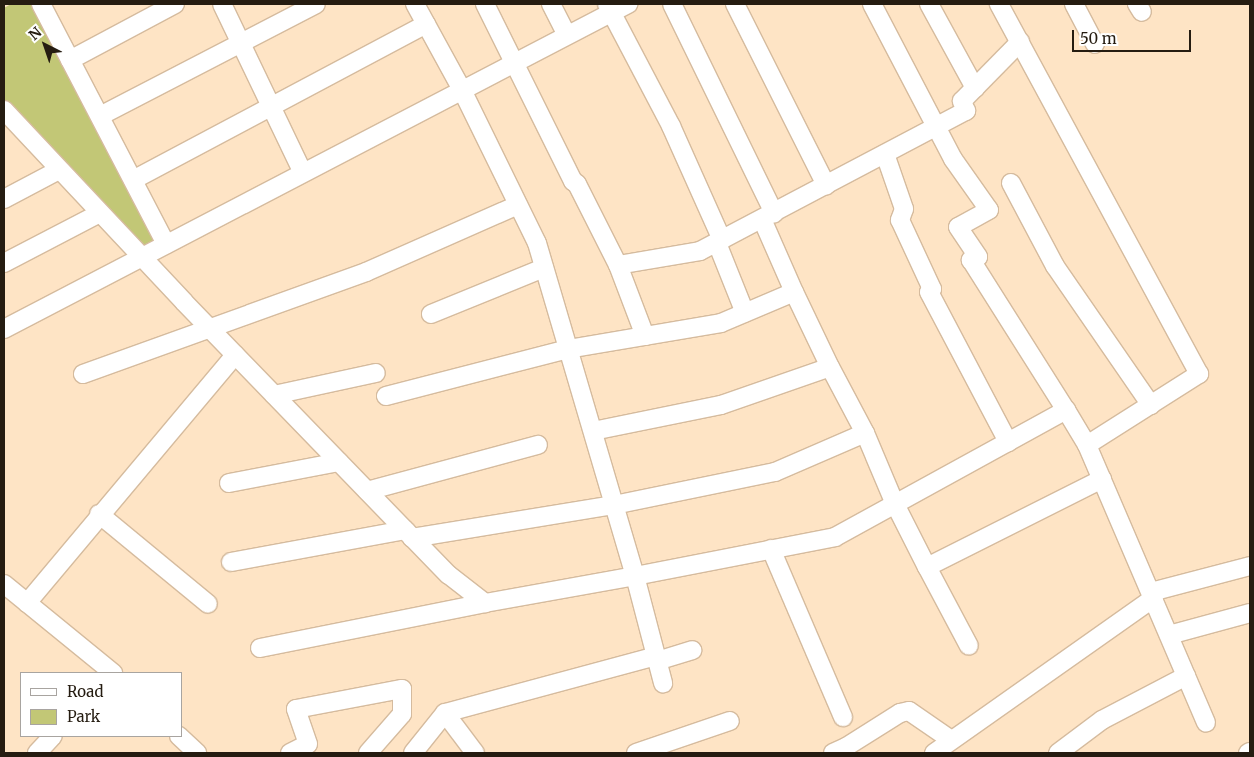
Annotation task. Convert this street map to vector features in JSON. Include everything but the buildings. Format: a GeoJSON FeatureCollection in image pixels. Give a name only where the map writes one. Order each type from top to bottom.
{"type":"FeatureCollection","features":[{"type":"Feature","properties":{"kind":"street"},"geometry":{"type":"LineString","coordinates":[[41,4],[166,244]]}},
{"type":"Feature","properties":{"kind":"street"},"geometry":{"type":"LineString","coordinates":[[70,60],[175,4]]}},
{"type":"Feature","properties":{"kind":"street"},"geometry":{"type":"LineString","coordinates":[[222,4],[242,42],[270,107],[303,173]]}},
{"type":"Feature","properties":{"kind":"street"},"geometry":{"type":"LineString","coordinates":[[100,116],[316,4]]}},
{"type":"Feature","properties":{"kind":"street"},"geometry":{"type":"LineString","coordinates":[[415,4],[462,90],[537,243],[635,576],[663,683]]}},
{"type":"Feature","properties":{"kind":"street"},"geometry":{"type":"LineString","coordinates":[[485,4],[516,62],[573,181],[577,184],[618,265],[645,336]]}},
{"type":"Feature","properties":{"kind":"street"},"geometry":{"type":"LineString","coordinates":[[551,4],[568,35]]}},
{"type":"Feature","properties":{"kind":"street"},"geometry":{"type":"LineString","coordinates":[[4,329],[568,35],[609,8],[628,4]]}},
{"type":"Feature","properties":{"kind":"street"},"geometry":{"type":"LineString","coordinates":[[672,4],[768,216],[794,292],[830,367],[865,433],[895,504],[970,646]]}},
{"type":"Feature","properties":{"kind":"street"},"geometry":{"type":"LineString","coordinates":[[735,4],[826,185]]}},
{"type":"Feature","properties":{"kind":"street"},"geometry":{"type":"LineString","coordinates":[[872,4],[938,127],[953,159],[989,210],[958,227],[978,257],[971,260],[1087,445],[1153,595],[1206,723]]}},
{"type":"Feature","properties":{"kind":"street"},"geometry":{"type":"LineString","coordinates":[[929,4],[975,88]]}},
{"type":"Feature","properties":{"kind":"street"},"geometry":{"type":"LineString","coordinates":[[999,4],[1199,374],[1087,445]]}},
{"type":"Feature","properties":{"kind":"street"},"geometry":{"type":"LineString","coordinates":[[1074,4],[1095,44]]}},
{"type":"Feature","properties":{"kind":"street"},"geometry":{"type":"LineString","coordinates":[[609,8],[671,126],[719,241],[745,313]]}},
{"type":"Feature","properties":{"kind":"street"},"geometry":{"type":"LineString","coordinates":[[133,180],[426,24]]}},
{"type":"Feature","properties":{"kind":"street"},"geometry":{"type":"LineString","coordinates":[[618,265],[700,251],[966,112],[962,101],[1020,42]]}},
{"type":"Feature","properties":{"kind":"street"},"geometry":{"type":"LineString","coordinates":[[4,110],[11,130],[60,170],[211,330],[449,576],[485,603]]}},
{"type":"Feature","properties":{"kind":"street"},"geometry":{"type":"LineString","coordinates":[[885,154],[904,209],[900,220],[932,289],[929,292],[1008,442]]}},
{"type":"Feature","properties":{"kind":"street"},"geometry":{"type":"LineString","coordinates":[[4,199],[60,170]]}},
{"type":"Feature","properties":{"kind":"street"},"geometry":{"type":"LineString","coordinates":[[1012,183],[1055,266],[1151,405]]}},
{"type":"Feature","properties":{"kind":"street"},"geometry":{"type":"LineString","coordinates":[[83,374],[211,330],[366,272],[518,205]]}},
{"type":"Feature","properties":{"kind":"street"},"geometry":{"type":"LineString","coordinates":[[4,263],[100,213]]}},
{"type":"Feature","properties":{"kind":"street"},"geometry":{"type":"LineString","coordinates":[[431,314],[544,268]]}},
{"type":"Feature","properties":{"kind":"street"},"geometry":{"type":"LineString","coordinates":[[386,396],[568,349],[721,322],[794,292]]}},
{"type":"Feature","properties":{"kind":"street"},"geometry":{"type":"LineString","coordinates":[[27,602],[99,514],[235,355]]}},
{"type":"Feature","properties":{"kind":"street"},"geometry":{"type":"LineString","coordinates":[[593,431],[721,406],[830,367]]}},
{"type":"Feature","properties":{"kind":"street"},"geometry":{"type":"LineString","coordinates":[[274,395],[376,372]]}},
{"type":"Feature","properties":{"kind":"street"},"geometry":{"type":"LineString","coordinates":[[260,648],[485,603],[835,537],[1066,410]]}},
{"type":"Feature","properties":{"kind":"street"},"geometry":{"type":"LineString","coordinates":[[231,562],[614,505],[775,472],[865,433]]}},
{"type":"Feature","properties":{"kind":"street"},"geometry":{"type":"LineString","coordinates":[[367,491],[538,445]]}},
{"type":"Feature","properties":{"kind":"street"},"geometry":{"type":"LineString","coordinates":[[229,483],[338,462]]}},
{"type":"Feature","properties":{"kind":"street"},"geometry":{"type":"LineString","coordinates":[[927,567],[1102,479]]}},
{"type":"Feature","properties":{"kind":"street"},"geometry":{"type":"LineString","coordinates":[[99,514],[208,604]]}},
{"type":"Feature","properties":{"kind":"street"},"geometry":{"type":"LineString","coordinates":[[772,549],[843,717]]}},
{"type":"Feature","properties":{"kind":"street"},"geometry":{"type":"LineString","coordinates":[[934,753],[1153,595],[1250,566]]}},
{"type":"Feature","properties":{"kind":"street"},"geometry":{"type":"LineString","coordinates":[[4,584],[111,672]]}},
{"type":"Feature","properties":{"kind":"street"},"geometry":{"type":"LineString","coordinates":[[1169,635],[1250,613]]}},
{"type":"Feature","properties":{"kind":"street"},"geometry":{"type":"LineString","coordinates":[[413,753],[445,713],[692,650]]}},
{"type":"Feature","properties":{"kind":"street"},"geometry":{"type":"LineString","coordinates":[[1058,753],[1102,720],[1186,676]]}},
{"type":"Feature","properties":{"kind":"street"},"geometry":{"type":"LineString","coordinates":[[290,753],[308,744],[296,709],[402,689],[402,714],[368,753]]}},
{"type":"Feature","properties":{"kind":"street"},"geometry":{"type":"LineString","coordinates":[[833,753],[846,747],[900,713],[909,711],[951,740]]}},
{"type":"Feature","properties":{"kind":"street"},"geometry":{"type":"LineString","coordinates":[[445,713],[475,753]]}},
{"type":"Feature","properties":{"kind":"street"},"geometry":{"type":"LineString","coordinates":[[636,753],[730,721]]}},
{"type":"Feature","properties":{"kind":"street"},"geometry":{"type":"LineString","coordinates":[[37,753],[52,737]]}},
{"type":"Feature","properties":{"kind":"street"},"geometry":{"type":"LineString","coordinates":[[180,737],[197,753]]}},
{"type":"Feature","properties":{"kind":"green space"},"geometry":{"type":"Polygon","coordinates":[[[11,4],[41,4],[166,244],[141,256],[4,110],[4,8],[11,4]]]}}]}
